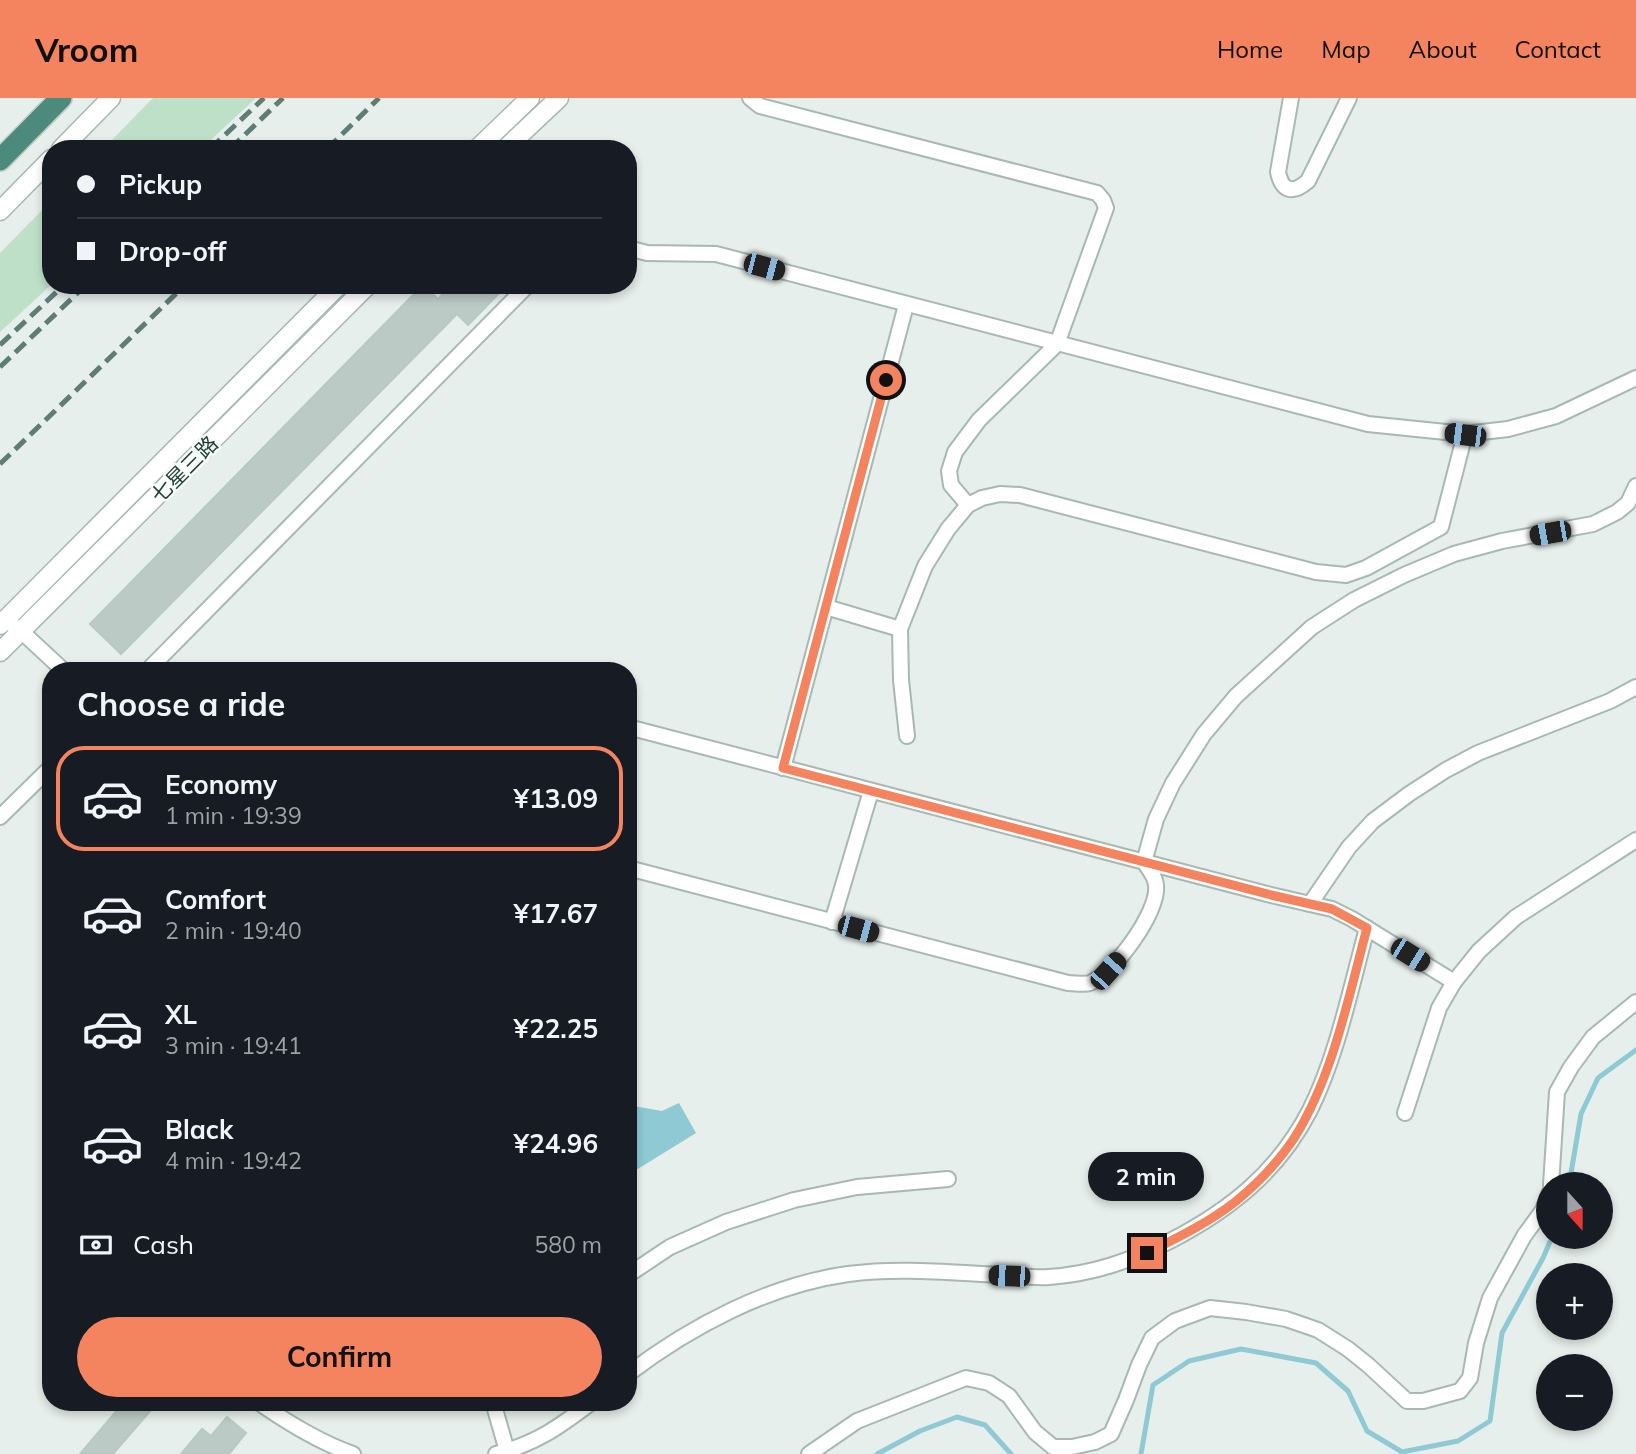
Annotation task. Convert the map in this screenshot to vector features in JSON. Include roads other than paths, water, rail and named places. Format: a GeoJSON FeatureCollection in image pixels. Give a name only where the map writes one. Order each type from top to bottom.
{"type":"FeatureCollection","features":[{"type":"Feature","properties":{"kind":"highway"},"geometry":{"type":"LineString","coordinates":[[0,160],[61,98]]}},
{"type":"Feature","properties":{"kind":"street"},"geometry":{"type":"LineString","coordinates":[[70,140],[111,98]]}},
{"type":"Feature","properties":{"kind":"street"},"geometry":{"type":"LineString","coordinates":[[486,140],[530,98]]}},
{"type":"Feature","properties":{"kind":"street"},"geometry":{"type":"LineString","coordinates":[[515,140],[559,98]]}},
{"type":"Feature","properties":{"kind":"street"},"geometry":{"type":"LineString","coordinates":[[750,98],[760,106],[1097,193],[1103,200],[1105,208],[1057,344],[979,420],[955,452],[949,471],[951,485],[968,505]]}},
{"type":"Feature","properties":{"kind":"street"},"geometry":{"type":"LineString","coordinates":[[1291,98],[1278,172],[1280,183],[1295,189],[1308,181],[1349,98]]}},
{"type":"Feature","properties":{"kind":"street"},"geometry":{"type":"LineString","coordinates":[[0,211],[42,168]]}},
{"type":"Feature","properties":{"kind":"street"},"geometry":{"type":"LineString","coordinates":[[637,250],[647,253],[716,254],[1368,424],[1465,435],[1508,429],[1556,416],[1636,378]]}},
{"type":"Feature","properties":{"kind":"street","name":"七星三路"},"geometry":{"type":"LineString","coordinates":[[3,622],[330,294]]}},
{"type":"Feature","properties":{"kind":"street","name":"七星三路"},"geometry":{"type":"LineString","coordinates":[[0,652],[359,294]]}},
{"type":"Feature","properties":{"kind":"street"},"geometry":{"type":"LineString","coordinates":[[156,662],[519,294]]}},
{"type":"Feature","properties":{"kind":"street"},"geometry":{"type":"LineString","coordinates":[[783,768],[906,305]]}},
{"type":"Feature","properties":{"kind":"street"},"geometry":{"type":"LineString","coordinates":[[907,736],[901,680],[900,629],[925,566],[948,529],[968,505],[1000,494],[1020,495],[1316,572],[1346,575],[1366,568],[1441,527],[1465,435]]}},
{"type":"Feature","properties":{"kind":"street"},"geometry":{"type":"LineString","coordinates":[[637,870],[1068,983],[1088,984],[1108,971],[1124,953],[1149,915],[1156,894],[1156,883],[1144,862],[1156,819],[1173,783],[1204,734],[1236,696],[1269,664],[1312,627],[1354,600],[1405,575],[1454,554],[1503,541],[1593,524],[1628,503],[1636,486]]}},
{"type":"Feature","properties":{"kind":"street"},"geometry":{"type":"LineString","coordinates":[[826,607],[900,629]]}},
{"type":"Feature","properties":{"kind":"street"},"geometry":{"type":"LineString","coordinates":[[3,622],[21,631],[54,662]]}},
{"type":"Feature","properties":{"kind":"street"},"geometry":{"type":"LineString","coordinates":[[1310,904],[1349,847],[1373,821],[1409,794],[1478,753],[1609,701],[1636,687]]}},
{"type":"Feature","properties":{"kind":"street"},"geometry":{"type":"LineString","coordinates":[[637,729],[1332,909],[1454,982]]}},
{"type":"Feature","properties":{"kind":"street"},"geometry":{"type":"LineString","coordinates":[[0,817],[42,776]]}},
{"type":"Feature","properties":{"kind":"street"},"geometry":{"type":"LineString","coordinates":[[832,922],[871,791]]}},
{"type":"Feature","properties":{"kind":"street"},"geometry":{"type":"LineString","coordinates":[[1405,1113],[1439,1008],[1454,982],[1479,951],[1516,918],[1636,840]]}},
{"type":"Feature","properties":{"kind":"street"},"geometry":{"type":"LineString","coordinates":[[637,1368],[684,1337],[734,1310],[806,1283],[877,1271],[1048,1277],[1094,1272],[1147,1253],[1198,1227],[1235,1202],[1267,1171],[1292,1141],[1311,1108],[1329,1061],[1367,928]]}},
{"type":"Feature","properties":{"kind":"street"},"geometry":{"type":"LineString","coordinates":[[1552,1172],[1557,1092],[1593,1037],[1636,1002]]}},
{"type":"Feature","properties":{"kind":"street"},"geometry":{"type":"LineString","coordinates":[[637,1269],[670,1247],[726,1222],[794,1200],[856,1187],[948,1179]]}},
{"type":"Feature","properties":{"kind":"street"},"geometry":{"type":"LineString","coordinates":[[809,1454],[857,1421],[966,1378],[989,1383],[1009,1396],[1035,1432],[1054,1447],[1095,1443],[1111,1434],[1152,1338],[1175,1321],[1210,1308],[1246,1311],[1286,1319],[1318,1330],[1348,1349],[1407,1401],[1423,1401],[1460,1391],[1470,1378],[1476,1343],[1490,1298],[1536,1220]]}},
{"type":"Feature","properties":{"kind":"street"},"geometry":{"type":"LineString","coordinates":[[272,1411],[327,1445],[353,1454]]}},
{"type":"Feature","properties":{"kind":"street"},"geometry":{"type":"LineString","coordinates":[[495,1411],[502,1452],[543,1437],[579,1411]]}},
{"type":"Feature","properties":{"kind":"water"},"geometry":{"type":"Polygon","coordinates":[[[679,1103],[696,1133],[637,1169],[637,1107],[662,1111],[679,1103]]]}},
{"type":"Feature","properties":{"kind":"waterway"},"geometry":{"type":"LineString","coordinates":[[1571,1172],[1581,1114],[1598,1078],[1636,1050]]}},
{"type":"Feature","properties":{"kind":"waterway"},"geometry":{"type":"LineString","coordinates":[[1141,1454],[1153,1385],[1189,1361],[1241,1349],[1316,1363],[1348,1391],[1367,1431],[1402,1452],[1458,1441],[1490,1421],[1502,1333],[1546,1250]]}},
{"type":"Feature","properties":{"kind":"waterway"},"geometry":{"type":"LineString","coordinates":[[877,1454],[920,1431],[957,1417],[985,1425],[1011,1454]]}},
{"type":"Feature","properties":{"kind":"railway"},"geometry":{"type":"LineString","coordinates":[[220,140],[264,98]]}},
{"type":"Feature","properties":{"kind":"railway"},"geometry":{"type":"LineString","coordinates":[[239,140],[283,98]]}},
{"type":"Feature","properties":{"kind":"railway"},"geometry":{"type":"LineString","coordinates":[[336,140],[379,98]]}},
{"type":"Feature","properties":{"kind":"railway"},"geometry":{"type":"LineString","coordinates":[[0,345],[54,294]]}},
{"type":"Feature","properties":{"kind":"railway"},"geometry":{"type":"LineString","coordinates":[[0,367],[77,294]]}},
{"type":"Feature","properties":{"kind":"railway"},"geometry":{"type":"LineString","coordinates":[[0,464],[176,294]]}}]}
